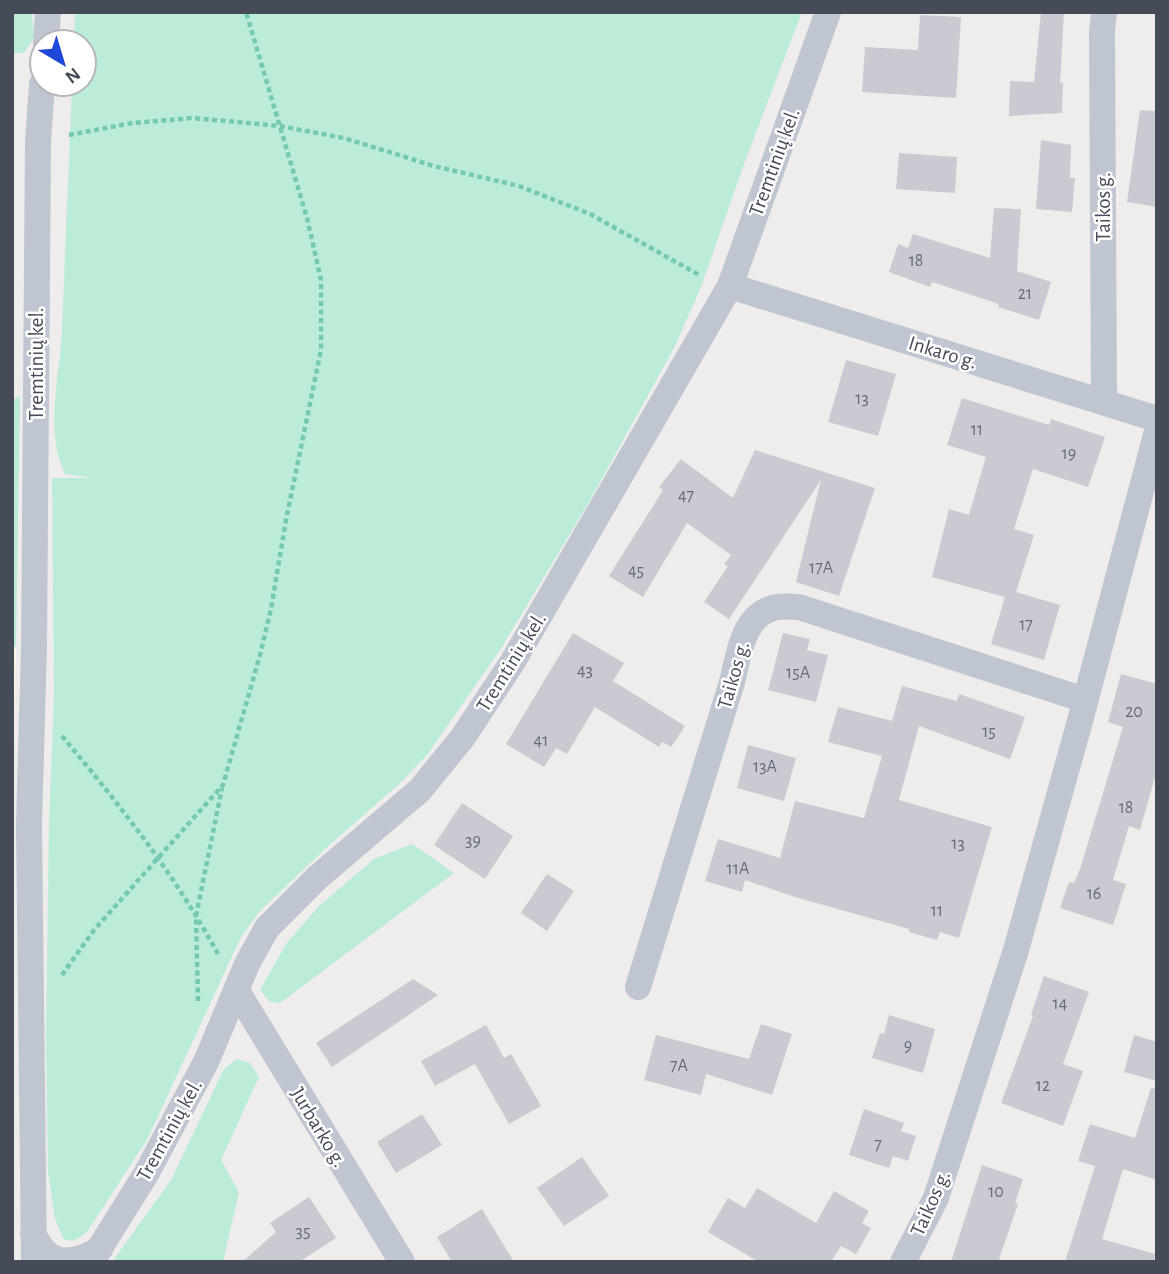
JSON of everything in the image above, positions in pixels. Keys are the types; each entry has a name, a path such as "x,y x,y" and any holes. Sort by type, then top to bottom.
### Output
{"street":[{"name":"Tremtinių kel.","path":"33,1233 39,1247 58,1261 96,1256 159,1150 206,1062 247,964 267,928 318,877 420,790 463,737 512,663 730,286 828,12"},
{"name":"Taikos g.","path":"1104,12 1104,402"},
{"name":"Tremtinių kel.","path":"34,1262 29,825 38,141 41,98"},
{"name":"Inkaro g.","path":"730,286 1157,419"},
{"name":"Taikos g.","path":"903,1262 936,1198 1016,950 1157,431"},
{"name":"Taikos g.","path":"638,987 744,636 756,616 776,607 799,607 1085,700"},
{"name":"Jurbarko g.","path":"237,991 402,1262"}],"path":[{"path":"198,1003 196,916 223,785 263,643 321,350 321,280 307,218 246,12"},
{"path":"38,141 132,123 193,118 280,127 344,138 433,166 519,186 590,214 696,274 730,286"},
{"path":"32,705 85,764 159,859 196,916 237,991"},
{"path":"30,1018 94,930 223,785"}],"shaded area":[{"path":"12,647 16,647 12,832"}],"green space":[{"path":"12,12 32,12 33,28 28,28 28,47 24,53 12,53"},
{"path":"75,12 802,12 701,287 674,348 589,502 500,650 427,755 260,911 241,937 148,1138 87,1232 75,1240 70,1240 63,1238 55,1219 48,1172 46,1039 54,694 52,478 92,478 65,474 55,440 54,422 62,331 71,98 98,98 98,28 74,28"},
{"path":"20,396 16,647 12,647 12,400"},
{"path":"412,844 454,873 280,1003 270,1002 260,990 286,944 319,906 374,859"},
{"path":"237,1059 250,1063 259,1077 221,1160 239,1192 223,1262 112,1262 171,1180 224,1069"}],"building":[{"path":"1041,12 1064,12 1060,83 1063,83 1062,113 1009,116 1010,81 1034,82"},
{"path":"920,15 961,17 956,98 862,92 865,47 918,50"},
{"path":"1140,110 1157,111 1157,207 1127,202"},
{"path":"1041,140 1071,145 1070,178 1075,178 1072,212 1036,209"},
{"path":"899,153 957,157 955,193 896,189"},
{"path":"994,208 1021,209 1017,271 1051,282 1039,320 932,282 930,287 889,272 898,244 908,248 913,234 990,258"},
{"path":"846,360 896,374 878,436 828,422"},
{"path":"962,398 1049,425 1051,419 1105,437 1088,487 1033,469 1014,529 1034,535 1016,592 1060,605 1044,660 991,644 1005,597 932,577 949,509 969,515 986,457 947,445"},
{"path":"755,450 875,488 839,596 796,582 821,480 729,619 704,602 728,566 724,564 731,555 687,523 643,597 609,576 663,490 659,487 681,459 733,498"},
{"path":"573,633 624,663 613,681 685,726 671,747 662,742 659,747 595,707 567,754 556,748 544,767 506,744"},
{"path":"783,633 810,639 807,650 828,655 816,702 768,690"},
{"path":"1121,674 1157,684 1157,770 1140,830 1129,826 1113,880 1126,884 1113,925 1060,908 1069,882 1074,883 1080,869 1123,727 1108,722"},
{"path":"902,686 957,701 959,694 1025,717 1010,759 919,726 899,800 992,827 959,938 940,932 937,940 909,932 909,929 745,880 742,892 705,881 718,839 780,858 795,801 864,818 882,756 828,742 838,707 892,721"},
{"path":"748,745 796,758 784,801 737,788"},
{"path":"462,803 513,836 485,879 434,845"},
{"path":"547,874 574,891 547,931 521,913"},
{"path":"1044,976 1089,992 1063,1064 1083,1071 1063,1126 1001,1103 1033,1016 1031,1015"},
{"path":"413,979 438,995 332,1067 316,1043"},
{"path":"889,1015 935,1029 923,1073 872,1058 880,1033 884,1034"},
{"path":"761,1024 792,1034 772,1095 706,1074 701,1095 644,1080 656,1035 749,1059"},
{"path":"486,1025 504,1058 511,1054 541,1106 509,1124 475,1064 435,1086 421,1061"},
{"path":"1134,1035 1157,1042 1157,1081 1124,1072"},
{"path":"1151,1088 1157,1089 1157,1180 1123,1169 1102,1239 1155,1254 1154,1262 1065,1262 1095,1166 1078,1161 1090,1124 1135,1138"},
{"path":"864,1109 904,1123 901,1131 916,1136 908,1161 893,1156 889,1168 849,1155"},
{"path":"422,1114 442,1145 396,1173 377,1142"},
{"path":"582,1157 609,1196 564,1226 537,1188"},
{"path":"982,1165 1023,1179 1015,1203 1018,1204 998,1262 951,1262"},
{"path":"757,1188 816,1223 834,1191 869,1211 862,1223 871,1228 856,1254 841,1246 831,1262 759,1262 708,1232 728,1198 745,1208"},
{"path":"309,1197 336,1238 299,1262 242,1262 276,1232 270,1223"},
{"path":"482,1209 514,1262 452,1262 437,1237"}]}
